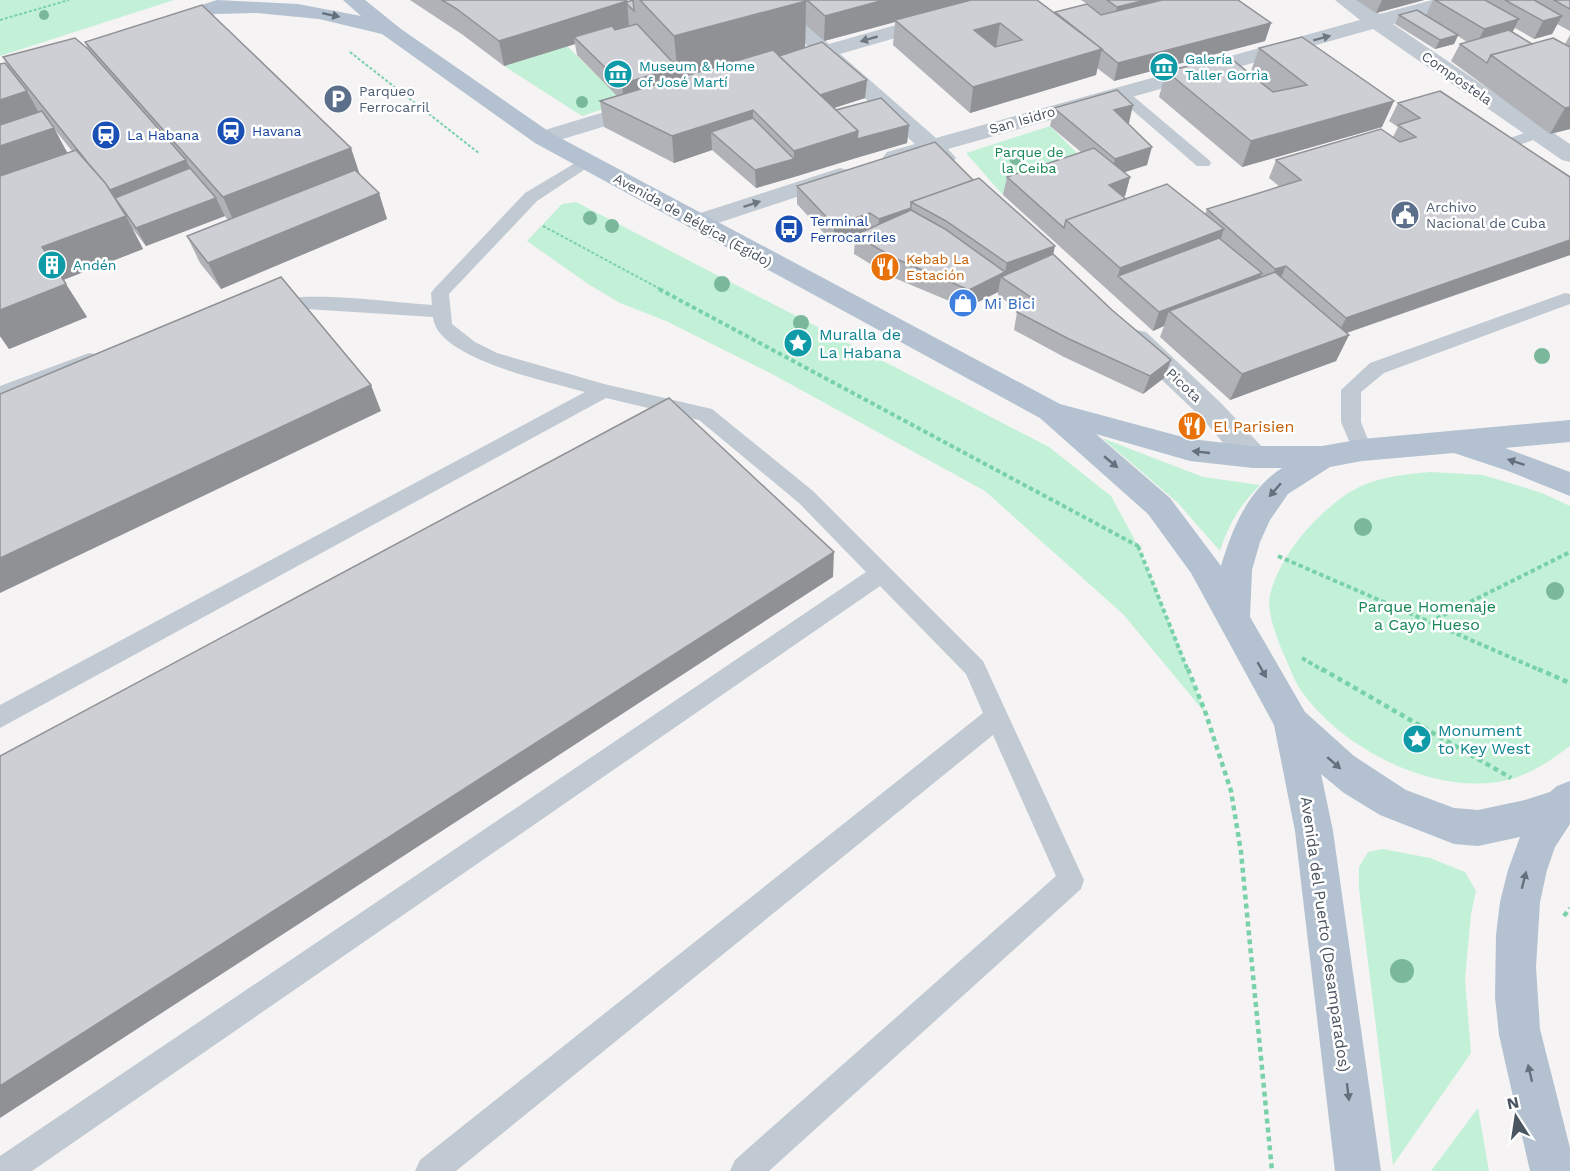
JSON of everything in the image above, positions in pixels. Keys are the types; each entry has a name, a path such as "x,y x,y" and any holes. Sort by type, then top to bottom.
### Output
{"main road":[{"path":"144,30 238,0"},
{"name":"Avenida de Bélgica (Egido)","path":"352,0 394,33 543,138 1050,411 1159,506 1203,564 1233,619"},
{"path":"210,9 243,6 322,13 394,33"},
{"name":"Avenida de Bélgica (Egido)","path":"1050,411 1190,450 1253,458 1322,457"},
{"path":"1233,619 1236,570 1244,542 1256,515 1277,486 1322,457 1362,450 1570,430"},
{"path":"1450,443 1518,463 1570,484"},
{"name":"Avenida del Puerto (Desamparados)","path":"1233,619 1292,723 1314,831 1358,1171"},
{"path":"1292,723 1333,764 1372,793 1432,819 1464,828 1510,824 1565,802"},
{"path":"1553,1171 1518,1023 1515,950 1523,885 1532,851 1565,802"}],"street":[{"path":"767,0 815,55 931,146 961,174"},
{"path":"815,55 1006,0"},
{"name":"Compostela","path":"1345,0 1552,137 1570,155"},
{"name":"San Isidro","path":"697,222 931,146 1454,0"},
{"path":"543,138 668,100"},
{"name":"Picota","path":"1116,321 1211,410 1253,458"}],"lane":[{"path":"1121,93 1203,163"},
{"path":"1501,146 1552,137"},
{"path":"587,162 531,197 440,293 443,326 468,346 490,358 604,391 705,414 806,497 975,668 1071,880 746,1171"},
{"path":"1362,450 1351,422 1351,390 1377,368 1565,299"},
{"path":"253,310 306,303 382,310 442,312"},
{"path":"0,393 103,354"},
{"path":"0,717 604,391"},
{"path":"5,1171 881,573"},
{"path":"431,1171 998,717"}],"path":[{"path":"0,20 69,0"},
{"path":"349,51 480,154"},
{"path":"516,212 1138,546 1206,714 1231,791 1241,852 1272,1171"},
{"path":"1138,546 1181,534"},
{"path":"1244,542 1570,683"},
{"path":"1430,622 1570,552"},
{"path":"1294,654 1565,802"},
{"path":"1564,916 1570,908"}],"green space":[{"path":"0,0 174,0 0,56"},
{"path":"567,46 624,102 582,116 504,66"},
{"name":"Parque de la Ceiba","path":"1050,126 1090,166 1003,195 966,153"},
{"path":"576,202 1049,447 1111,496 1138,546 1206,714 1123,614 985,491 772,374 666,321 620,303 588,284 527,241 562,204"},
{"path":"1102,438 1203,477 1260,485 1236,515 1220,551 1177,502"},
{"name":"Parque Homenaje a Cayo Hueso","path":"1431,472 1483,475 1542,493 1570,506 1570,746 1544,764 1515,778 1486,783 1455,782 1424,776 1365,749 1316,709 1298,686 1273,626 1269,602 1276,576 1298,540 1311,525 1339,500 1365,485 1394,476"},
{"path":"1383,849 1430,858 1465,872 1476,891 1471,914 1465,979 1471,1053 1393,1165 1359,889 1359,867 1368,852"},
{"path":"1478,1108 1489,1171 1431,1171"}],"building":[{"path":"442,0 625,0 627,1 499,41"},
{"path":"633,0 634,11 627,4"},
{"path":"640,0 805,0 806,1 674,36"},
{"path":"807,0 884,0 825,16"},
{"path":"971,0 1037,0 1102,49 973,87 895,20","holes":["1000,23 1022,40 995,47 974,30"]},
{"path":"1107,0 1146,0 1117,7"},
{"path":"1162,0 1238,0 1271,23 1118,63 1055,12 1087,4 1101,15"},
{"path":"1435,0 1485,0 1519,19 1484,29"},
{"path":"1505,0 1534,0 1562,16 1543,21"},
{"path":"1554,0 1570,0 1570,9"},
{"name":"Havana","path":"202,5 351,148 223,197 85,42"},
{"path":"1417,10 1458,35 1440,40 1399,15"},
{"path":"637,24 677,67 622,84 574,37 612,26 615,30"},
{"path":"1509,30 1532,44 1491,55 1487,63 1460,44"},
{"path":"1302,37 1394,101 1251,141 1166,71 1229,57 1273,92 1307,85 1259,48"},
{"name":"La Habana","path":"75,38 88,49 186,160 110,190 3,57"},
{"path":"1553,38 1570,47 1570,107 1565,108 1491,55"},
{"path":"822,42 867,80 820,95 779,56"},
{"path":"773,50 858,131 794,151 753,110 672,136 600,101"},
{"path":"5,63 27,91 0,100 0,64"},
{"path":"1117,90 1133,105 1114,110 1152,147 1115,159 1054,108"},
{"name":"Archivo Nacional de Cuba","path":"1440,91 1570,177 1570,240 1346,318 1286,266 1275,269 1207,209 1301,180 1276,160 1381,129 1400,142 1416,137 1398,125 1420,118 1398,103"},
{"path":"881,98 909,125 857,139 858,131 836,110"},
{"path":"42,111 54,128 0,146 0,125"},
{"path":"753,118 794,159 755,170 711,132"},
{"path":"935,142 973,180 911,202 911,208 879,219 870,213 834,225 797,186"},
{"path":"1094,148 1130,177 1109,185 1126,199 1066,220 1064,228 1007,177"},
{"path":"76,150 106,184 126,216 42,247 66,284 0,310 0,176"},
{"path":"190,168 216,198 136,228 115,198"},
{"path":"355,170 379,193 208,263 187,236"},
{"path":"979,178 1055,246 1007,263 946,221 911,202"},
{"path":"1167,184 1224,229 1120,268 1066,220"},
{"path":"911,210 945,229 1005,272 969,290 894,258 855,235"},
{"path":"1219,238 1262,273 1159,312 1118,276"},
{"path":"1053,254 1112,310 1171,360 1150,376 1017,312 1032,298 1001,277"},
{"path":"1275,272 1349,335 1242,374 1169,311"},
{"path":"281,277 371,385 0,558 0,394"},
{"path":"669,398 834,552 0,1086 0,756"}],"place":[{"name":"Galería Taller Gorrìa","path":"1164,67"},
{"name":"Museum & Home of José Martí","path":"618,74"},
{"name":"Parqueo Ferrocarril","path":"338,99"},
{"name":"Havana","path":"231,131"},
{"name":"La Habana","path":"106,135"},
{"name":"Archivo Nacional de Cuba","path":"1405,215"},
{"name":"Terminal Ferrocarriles","path":"789,229"},
{"name":"Andén","path":"52,265"},
{"name":"Kebab La Estación","path":"885,267"},
{"name":"Mi Bici","path":"963,303"},
{"name":"Muralla de La Habana","path":"798,343"},
{"name":"El Parisien","path":"1192,426"},
{"name":"Monument to Key West","path":"1417,739"}]}
